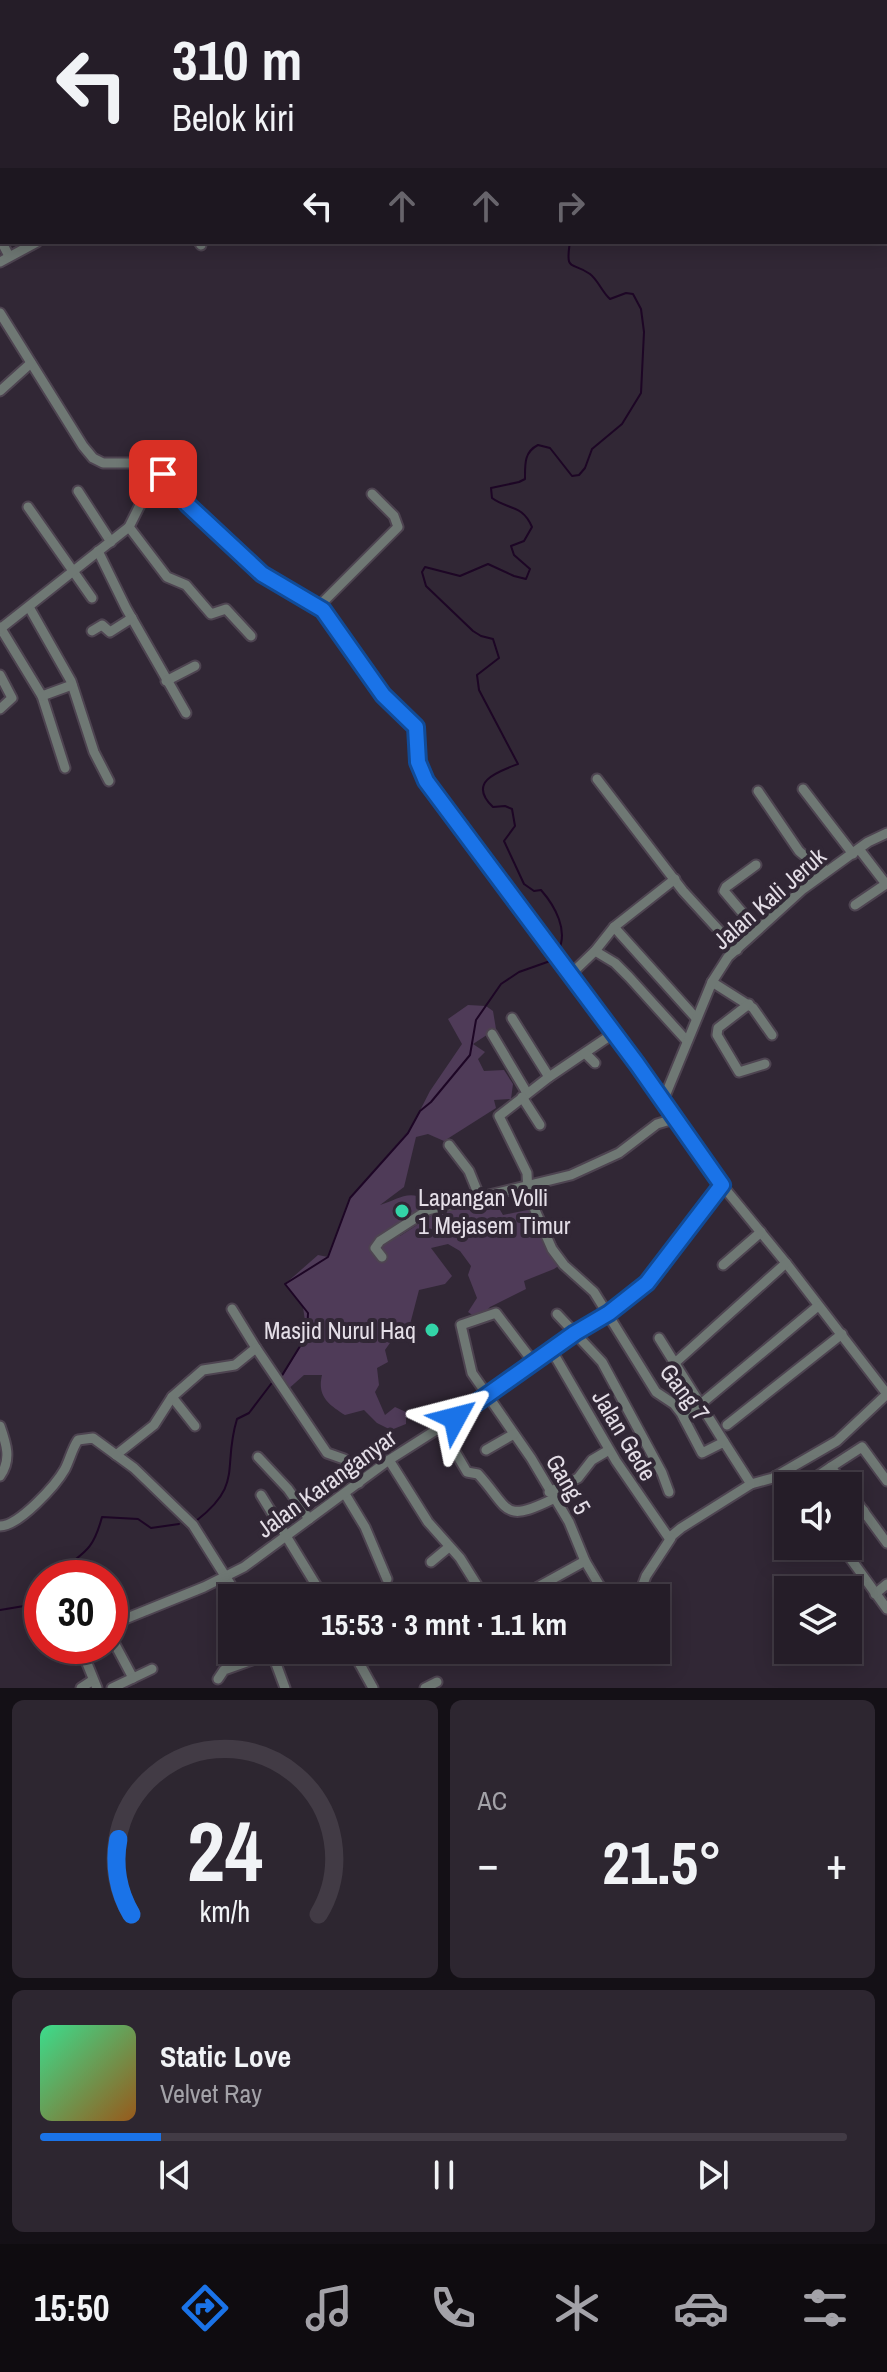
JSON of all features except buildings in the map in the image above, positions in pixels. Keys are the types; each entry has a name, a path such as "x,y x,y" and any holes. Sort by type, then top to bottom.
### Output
{"street":[{"path":"4,259 33,244"},
{"path":"0,313 93,458 103,463 138,463 156,468 188,505 257,570 318,607 328,617 383,695 412,722 416,732 418,762 426,781 614,1033 722,1185 887,1394 837,1441 773,1478 751,1484 669,1537 643,1584"},
{"path":"0,391 31,363"},
{"path":"65,768 42,696 0,628 129,527 156,468"},
{"path":"78,491 111,542"},
{"path":"318,607 396,530 394,516 372,494"},
{"path":"28,507 92,598"},
{"path":"129,527 167,577 186,585 211,614 226,609 251,636"},
{"path":"98,551 186,713"},
{"path":"29,607 72,685 94,752 109,781"},
{"path":"92,631 103,625 110,632 132,618"},
{"path":"166,681 195,666"},
{"path":"0,675 12,698 0,709"},
{"path":"42,696 72,685"},
{"path":"597,779 675,879 737,950"},
{"path":"803,789 886,884 855,905"},
{"path":"758,791 799,851 813,858 826,871"},
{"name":"Jalan Kali Jeruk","path":"669,1111 687,1041 723,963 826,871 887,833"},
{"path":"756,865 724,891 757,930"},
{"path":"570,975 614,927 675,879"},
{"path":"614,927 696,1018"},
{"path":"595,951 615,963 687,1041"},
{"path":"712,982 749,1004 772,1035"},
{"path":"749,1004 718,1028 717,1035 739,1072 765,1064"},
{"path":"512,1018 549,1077"},
{"path":"525,1095 614,1033"},
{"path":"492,1034 540,1125"},
{"path":"585,1053 595,1063"},
{"name":"Gang 7","path":"525,1095 499,1116 527,1173 528,1194 552,1249 564,1265 594,1292 656,1392 674,1404 684,1418 702,1454 724,1442 751,1484"},
{"path":"382,1257 376,1251 376,1245 426,1211 560,1179 585,1169 642,1138 669,1111"},
{"path":"449,1145 469,1171 480,1198"},
{"name":"Jalan Karanganyar","path":"128,1617 227,1576 252,1562 389,1460 609,1313 656,1274 722,1185"},
{"path":"723,1265 761,1232"},
{"path":"678,1359 786,1263"},
{"path":"684,1418 818,1306"},
{"path":"232,1309 327,1453 344,1459 359,1483"},
{"name":"Gang 5","path":"534,1363 496,1313 462,1324 465,1352 472,1373 531,1458 569,1522 585,1561 599,1584"},
{"path":"557,1314 602,1362 662,1473 669,1492"},
{"path":"727,1425 842,1334"},
{"path":"659,1338 678,1359 700,1405 724,1442"},
{"path":"116,1455 154,1425 172,1397 205,1369 235,1365 256,1348"},
{"name":"Jalan Gede","path":"552,1351 609,1450 669,1537"},
{"path":"172,1397 195,1426"},
{"path":"0,1426 7,1447 5,1469 0,1476"},
{"path":"440,1426 467,1472 478,1474 505,1509 521,1513 578,1478 592,1460 609,1450"},
{"path":"486,1450 514,1434"},
{"path":"0,1526 6,1526 32,1507 54,1484 78,1440 93,1438 134,1468 193,1525 231,1584"},
{"path":"824,1472 862,1447 887,1481"},
{"path":"258,1457 288,1489 309,1519"},
{"path":"389,1460 428,1522 460,1558 476,1584"},
{"path":"831,1467 835,1472"},
{"path":"345,1494 365,1527 387,1579"},
{"path":"261,1495 315,1584"},
{"path":"862,1508 887,1543"},
{"path":"431,1562 449,1547"},
{"path":"851,1560 887,1609"},
{"path":"543,1584 585,1561"},
{"path":"875,1594 887,1584"},
{"path":"81,1688 95,1684 87,1664"},
{"path":"126,1664 133,1678"},
{"path":"218,1679 224,1670 240,1664"},
{"path":"276,1664 285,1688"},
{"path":"360,1664 373,1688"},
{"path":"112,1688 152,1669"},
{"path":"425,1688 437,1682"}],"shaded area":[{"path":"468,1005 486,1006 493,1011 496,1029 473,1044 485,1052 478,1059 484,1071 504,1070 513,1084 511,1099 494,1100 496,1108 444,1141 428,1134 416,1137 404,1187 380,1205 408,1195 425,1200 428,1214 392,1232 400,1236 440,1210 436,1202 453,1199 459,1205 493,1198 503,1215 537,1208 566,1261 524,1281 526,1289 490,1307 478,1319 468,1312 477,1298 468,1275 471,1266 460,1251 448,1244 431,1248 452,1276 445,1284 419,1290 408,1332 392,1340 385,1350 388,1362 377,1368 379,1385 375,1392 385,1415 395,1407 406,1412 406,1424 391,1430 377,1423 364,1410 345,1415 334,1407 325,1399 321,1389 322,1375 304,1375 286,1391 280,1381 307,1335 303,1307 285,1284 318,1255 328,1257 350,1198 411,1128 430,1091 462,1044 448,1019"}],"waterway":[{"path":"558,951 562,935 555,911 541,890 534,891 524,884 504,841 515,826 512,809 493,807 483,791 488,779 518,764 479,690 477,675 499,658 493,639 473,631 426,586 422,572 425,567 460,576 488,564 526,579 530,569 514,555 511,546 524,541 532,527 524,514 492,498 491,488 525,479 528,455 538,445 550,448 572,476 579,475 592,449 622,424 641,393 644,332 641,309 633,294 626,293 610,299 590,274 571,265 568,258 570,244"},
{"path":"281,1377 307,1335 308,1313 285,1284 328,1257 350,1198 408,1133 420,1111 470,1055 476,1020 501,984 519,972 553,960"},
{"path":"196,1521 211,1508 226,1485 237,1419 249,1413 271,1384"},
{"path":"75,1560 94,1540 102,1517 138,1519 151,1528 179,1524"},
{"path":"0,1610 24,1606"}],"place":[{"name":"Lapangan Volli 1 Mejasem Timur","path":"402,1211"},
{"name":"Masjid Nurul Haq","path":"432,1330"}],"route":[{"path":"163,474 188,505 262,574 323,610 383,695 416,727 418,762 426,781 654,1087 722,1185 647,1283 609,1313 575,1333 455,1418"}]}
